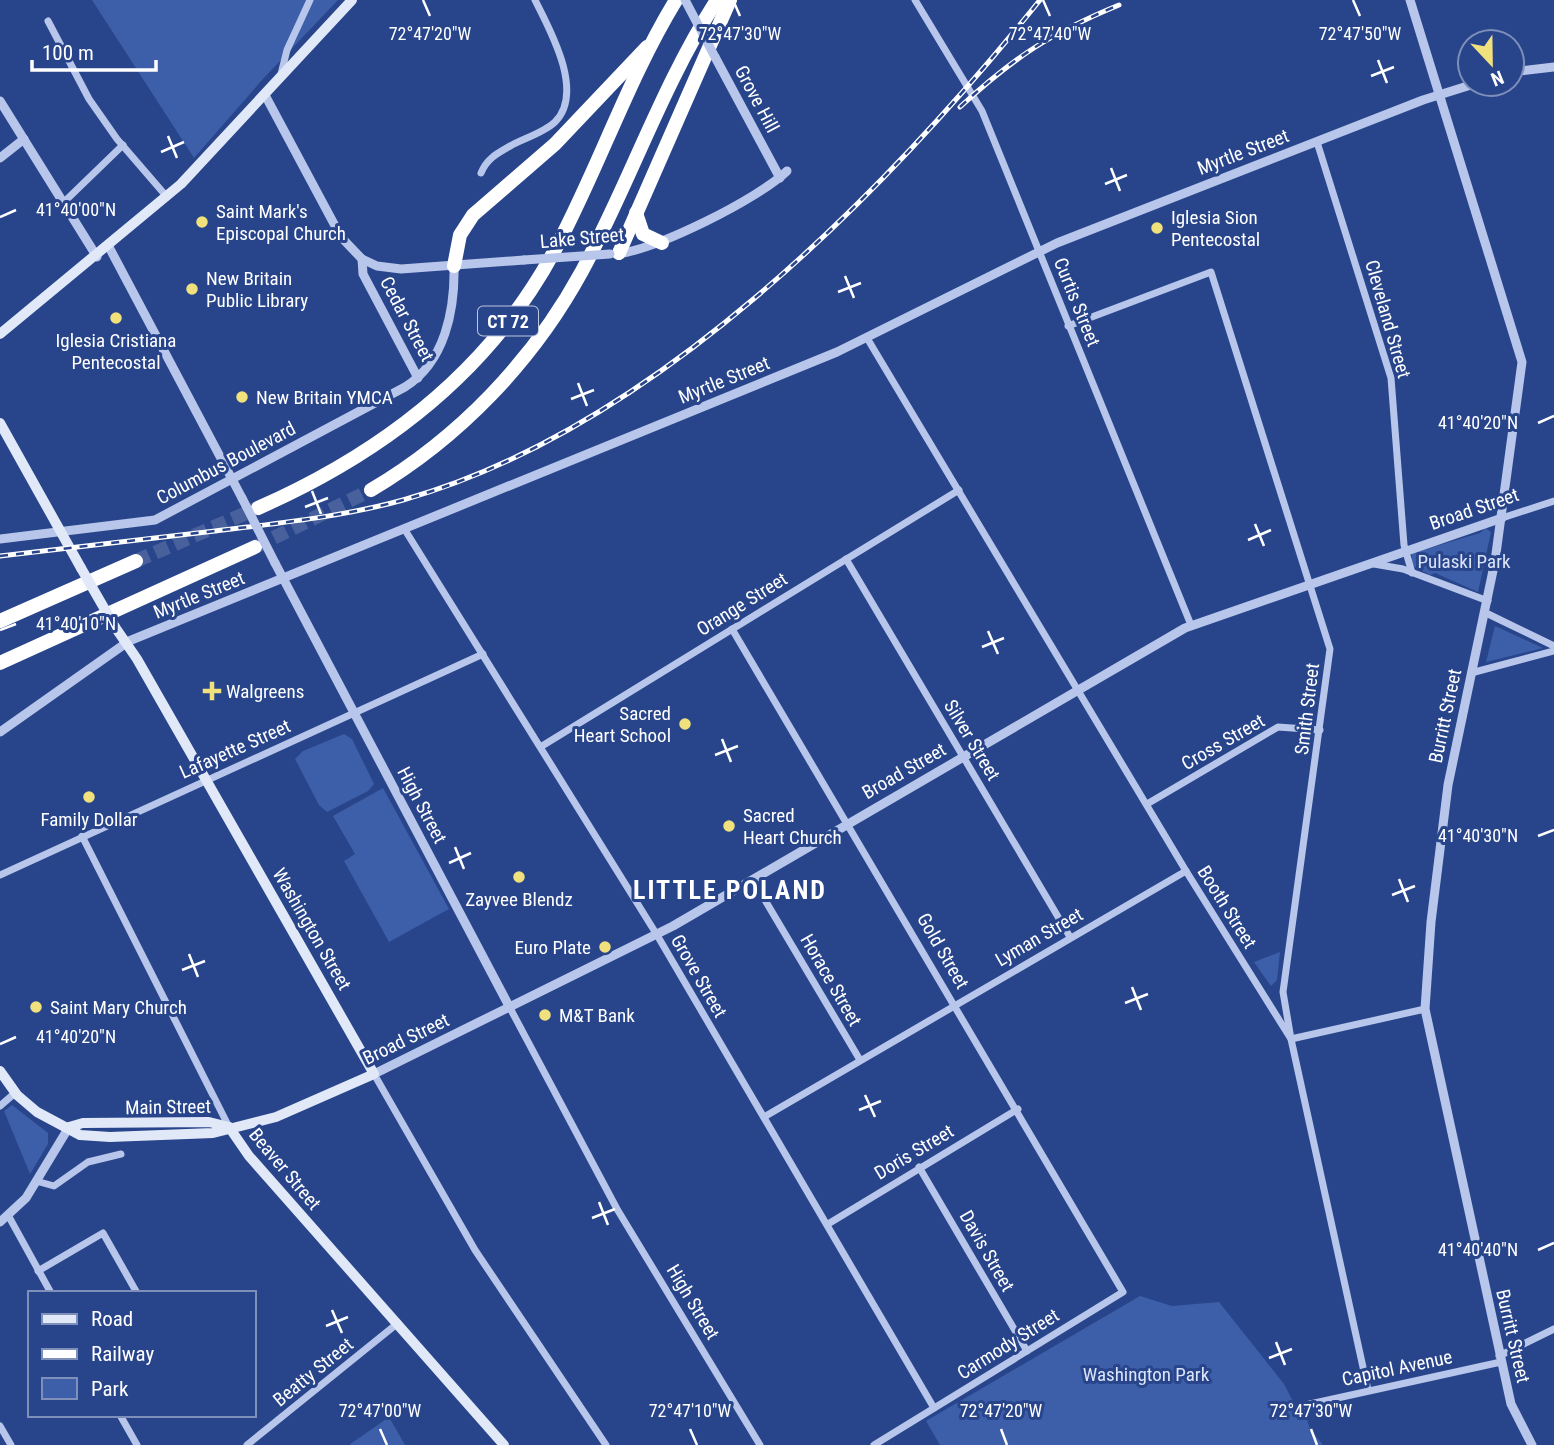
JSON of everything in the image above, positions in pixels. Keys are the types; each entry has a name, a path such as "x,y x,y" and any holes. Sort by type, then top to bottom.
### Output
{"highway":[{"name":"CT 72","path":"258,508 331,473 393,434 453,384 491,343 524,300 554,252 653,41 676,0"},
{"name":"CT 72","path":"371,490 419,458 456,428 498,387 544,330 583,270 682,62 717,0"},
{"path":"615,254 636,214 730,0"},
{"path":"454,266 460,235 473,215 555,144 653,41"},
{"path":"636,214 643,234 662,243"},
{"path":"0,663 255,547"},
{"path":"0,621 136,561"}],"main road":[{"path":"0,334 167,197 352,0"},
{"name":"Washington Street","path":"0,424 374,1074"},
{"name":"Main Street","path":"0,1070 15,1093 37,1112 80,1135 105,1137 207,1134 229,1127"},
{"name":"Broad Street","path":"229,1127 272,1118 374,1074"},
{"name":"Beaver Street","path":"229,1127 248,1156 504,1445"}],"street":[{"path":"280,78 287,50 310,0"},
{"path":"481,173 485,163 494,155 554,123 564,109 565,73 555,39 535,0"},
{"name":"Grove Hill","path":"685,0 783,174"},
{"name":"Curtis Street","path":"915,0 982,111 1191,625"},
{"name":"Burritt Street","path":"1410,0 1521,357 1521,383 1502,518 1486,613 1471,673 1448,791 1431,922 1425,1009 1511,1404 1532,1445"},
{"path":"48,21 85,94 167,197"},
{"path":"1526,70 1554,67"},
{"name":"Myrtle Street","path":"0,732 125,642 283,580 867,338 1040,251 1456,90"},
{"name":"Cedar Street","path":"265,95 341,237 362,259 363,274 418,378"},
{"path":"0,101 97,257"},
{"path":"0,158 24,139"},
{"name":"Cleveland Street","path":"1317,142 1392,381 1405,552"},
{"path":"63,203 123,145"},
{"name":"Lake Street","path":"362,259 390,269 615,254 662,243 783,174"},
{"name":"High Street","path":"109,247 617,1209 760,1445"},
{"name":"Columbus Boulevard","path":"0,539 153,521 418,378 432,363 442,343 453,289 454,266"},
{"name":"Smith Street","path":"1068,326 1211,272 1310,585 1330,649 1283,992 1292,1039"},
{"name":"Booth Street","path":"867,338 1186,871 1292,1039 1368,1390"},
{"name":"Orange Street","path":"542,746 959,490"},
{"name":"Broad Street","path":"374,1074 657,935 1191,625 1554,500"},
{"name":"Grove Street","path":"405,530 542,746 657,935 934,1408"},
{"path":"1405,552 1412,573"},
{"name":"Silver Street","path":"846,559 1070,937"},
{"path":"1374,564 1412,573 1488,601"},
{"path":"1486,613 1554,649"},
{"name":"Gold Street","path":"732,629 1018,1109 1123,1292"},
{"path":"1471,673 1554,649"},
{"name":"Lafayette Street","path":"0,875 483,654"},
{"name":"Cross Street","path":"1147,804 1279,727 1320,730"},
{"name":"Beaver Street","path":"82,836 229,1127"},
{"name":"Lyman Street","path":"764,1117 955,1003 1186,871"},
{"name":"Horace Street","path":"753,880 860,1060"},
{"path":"1292,1039 1425,1009"},
{"name":"Washington Street","path":"374,1074 475,1250 606,1445"},
{"path":"0,1106 15,1093"},
{"name":"Doris Street","path":"828,1224 1018,1109"},
{"path":"50,1291 4,1219 24,1201 69,1127"},
{"path":"36,1181 54,1186 86,1163 121,1154"},
{"name":"Davis Street","path":"919,1167 1027,1351"},
{"path":"38,1271 103,1233 137,1291"},
{"name":"Carmody Street","path":"874,1445 1123,1292"},
{"name":"Beatty Street","path":"247,1445 398,1323"},
{"name":"Capitol Avenue","path":"1301,1406 1500,1359 1554,1329"},
{"path":"121,1417 137,1445"},
{"path":"0,1426 11,1445"}],"green space":[{"path":"92,0 338,0 262,80 194,158"},
{"name":"Pulaski Park","path":"1486,528 1491,532 1478,592 1435,573 1430,575 1411,565 1412,553 1480,533"},
{"path":"1495,626 1543,648 1486,662"},
{"path":"344,734 352,739 374,784 368,791 327,812 319,805 295,759 303,751"},
{"path":"383,788 449,909 389,942 344,861 355,854 333,816"},
{"path":"1280,952 1277,980 1271,986 1254,962"},
{"path":"12,1105 48,1133 48,1144 30,1174 4,1111"},
{"name":"Washington Park","path":"1140,1296 1172,1306 1219,1302 1284,1384 1298,1411 1304,1410 1310,1429 1323,1445 940,1445 926,1421"},
{"path":"389,1417 405,1445 349,1445"}],"tunnel":[{"path":"255,547 371,490"},
{"path":"136,561 258,508"}],"railway":[{"path":"0,556 286,522 380,506 495,466 585,420 672,363 756,297 835,226 909,151 1040,0"},
{"path":"960,107 998,74 1034,48 1053,36 1119,5"}],"place":[{"name":"Saint Mark's Episcopal Church","path":"202,222"},
{"name":"Iglesia Sion Pentecostal","path":"1157,228"},
{"name":"New Britain Public Library","path":"192,289"},
{"name":"Iglesia Cristiana Pentecostal","path":"116,318"},
{"name":"New Britain YMCA","path":"242,397"},
{"name":"Walgreens","path":"212,691"},
{"name":"Sacred Heart School","path":"685,724"},
{"name":"Family Dollar","path":"89,797"},
{"name":"Sacred Heart Church","path":"729,826"},
{"name":"Zayvee Blendz","path":"519,877"},
{"name":"Euro Plate","path":"605,947"},
{"name":"Saint Mary Church","path":"36,1007"},
{"name":"M&T Bank","path":"545,1015"}],"district":[{"name":"LITTLE POLAND","path":"730,890"}]}
